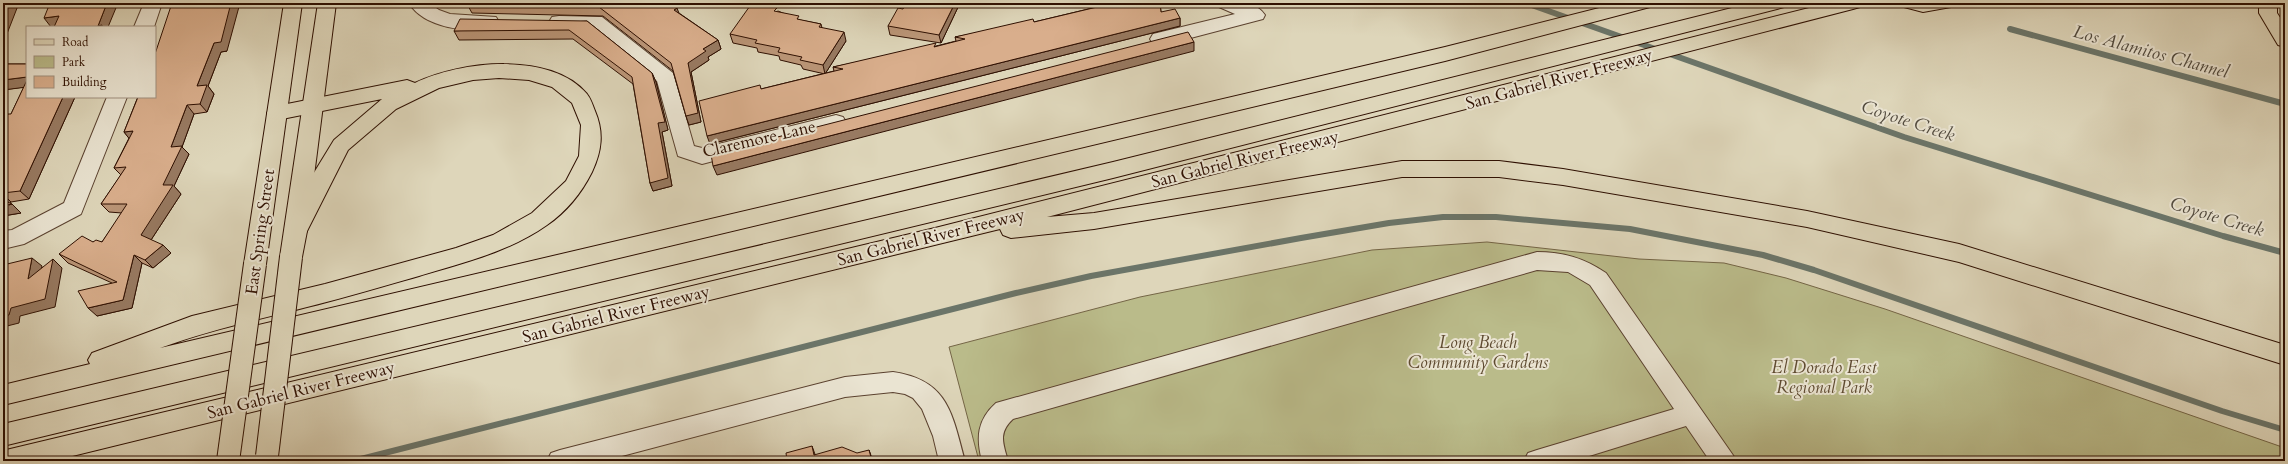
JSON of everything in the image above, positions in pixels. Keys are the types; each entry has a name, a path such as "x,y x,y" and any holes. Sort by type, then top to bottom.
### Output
{"main road":[{"name":"East Spring Street","path":"228,461 293,3"},
{"name":"East Spring Street","path":"266,459 291,257 296,232 327,3"},
{"path":"7,394 1445,54 1643,3"},
{"path":"3,421 197,374 670,265 1777,3"},
{"name":"San Gabriel River Freeway","path":"6,461 935,237 1530,87 1853,3"},
{"path":"1912,3 1923,6 1944,3"},
{"path":"2268,3 2268,13 2280,35 2285,40"},
{"path":"3,435 900,222 1489,72 1732,4"},
{"path":"7,394 192,326 325,293 457,256 501,241 540,219 574,186 589,156 591,125 580,99 559,82 530,73 499,71 472,73 277,113"},
{"path":"296,232 323,176 341,145 389,104 434,82"},
{"path":"935,237 1094,221 1402,169 1499,169 1563,178 1807,219 1959,253 2285,355"}],"street":[{"path":"144,26 154,3"},
{"path":"418,3 425,12 446,20 508,22"},
{"path":"1141,44 1256,15 1226,3"},
{"name":"Claremore Lane","path":"539,22 595,22 666,78 685,151 702,156 856,117"},
{"path":"3,240 16,238 73,208 117,98"},
{"path":"995,461 988,437 996,418 1005,411 1537,261 1562,260 1582,268 1598,279 1724,461"},
{"path":"560,461 845,387 890,381 907,382 915,386 932,400 943,424 952,461"},
{"path":"1537,461 1691,414"}],"green space":[{"name":"Long Beach Community Gardens","path":"1487,242 1639,259 1724,263 1786,278 1885,309 2285,448 2285,461 979,461 949,347 1140,297 1372,250"}],"building":[{"path":"3,3 8,3 3,15"},
{"path":"50,3 107,3 98,26 54,26 59,16 44,18"},
{"path":"172,3 231,3 221,42 214,43 197,86 207,85 200,104 187,105 171,147 182,146 163,185 173,185 141,235 163,245 145,260 134,255 123,300 88,308 78,291 117,282 59,254 82,236 93,242 96,240 102,242 127,204 101,204 126,167 114,168 133,131 124,132 138,98 156,98 156,51"},
{"path":"670,3 677,8 674,10 718,40 703,49 706,51 688,63 698,113 686,116 671,63 599,7 467,4"},
{"path":"752,3 777,8 774,11 799,16 797,19 821,24 819,27 844,32 823,65 800,60 802,57 778,52 780,48 755,43 757,40 730,34"},
{"path":"906,3 955,3 939,35 888,26 898,8 903,9"},
{"path":"1114,3 1160,3 1161,12 1175,9 1180,18 707,136 699,101 760,85 761,89 843,69 833,67 936,43 934,47 965,39 955,37 1033,19 1034,22"},
{"path":"460,19 587,21 652,73 665,122 658,123 668,178 650,183 632,77 569,30 454,31"},
{"path":"1188,32 1194,42 713,166 711,154"},
{"path":"3,64 26,64 26,77 3,80"},
{"path":"26,82 26,98 63,98 20,191 3,193 3,123 8,114 11,114"},
{"path":"3,200 12,204 3,206"},
{"path":"32,258 28,279 53,259 45,299 11,308 9,315 3,316 3,265"},
{"path":"812,446 814,455 842,447 857,453 869,450 872,461 787,461 786,453"}],"waterway":[{"name":"Coyote Creek","path":"1526,3 1658,50"},
{"name":"Los Alamitos Channel","path":"2010,29 2285,104"},
{"name":"Coyote Creek","path":"1667,53 1904,137 2223,236 2285,253"},
{"path":"353,461 1016,293 1091,276 1389,223 1443,217 1496,217 1630,229 1763,255 1814,270 2222,411 2285,430"}],"park label":[{"name":"El Dorado East Regional Park","path":"1824,377"}]}
